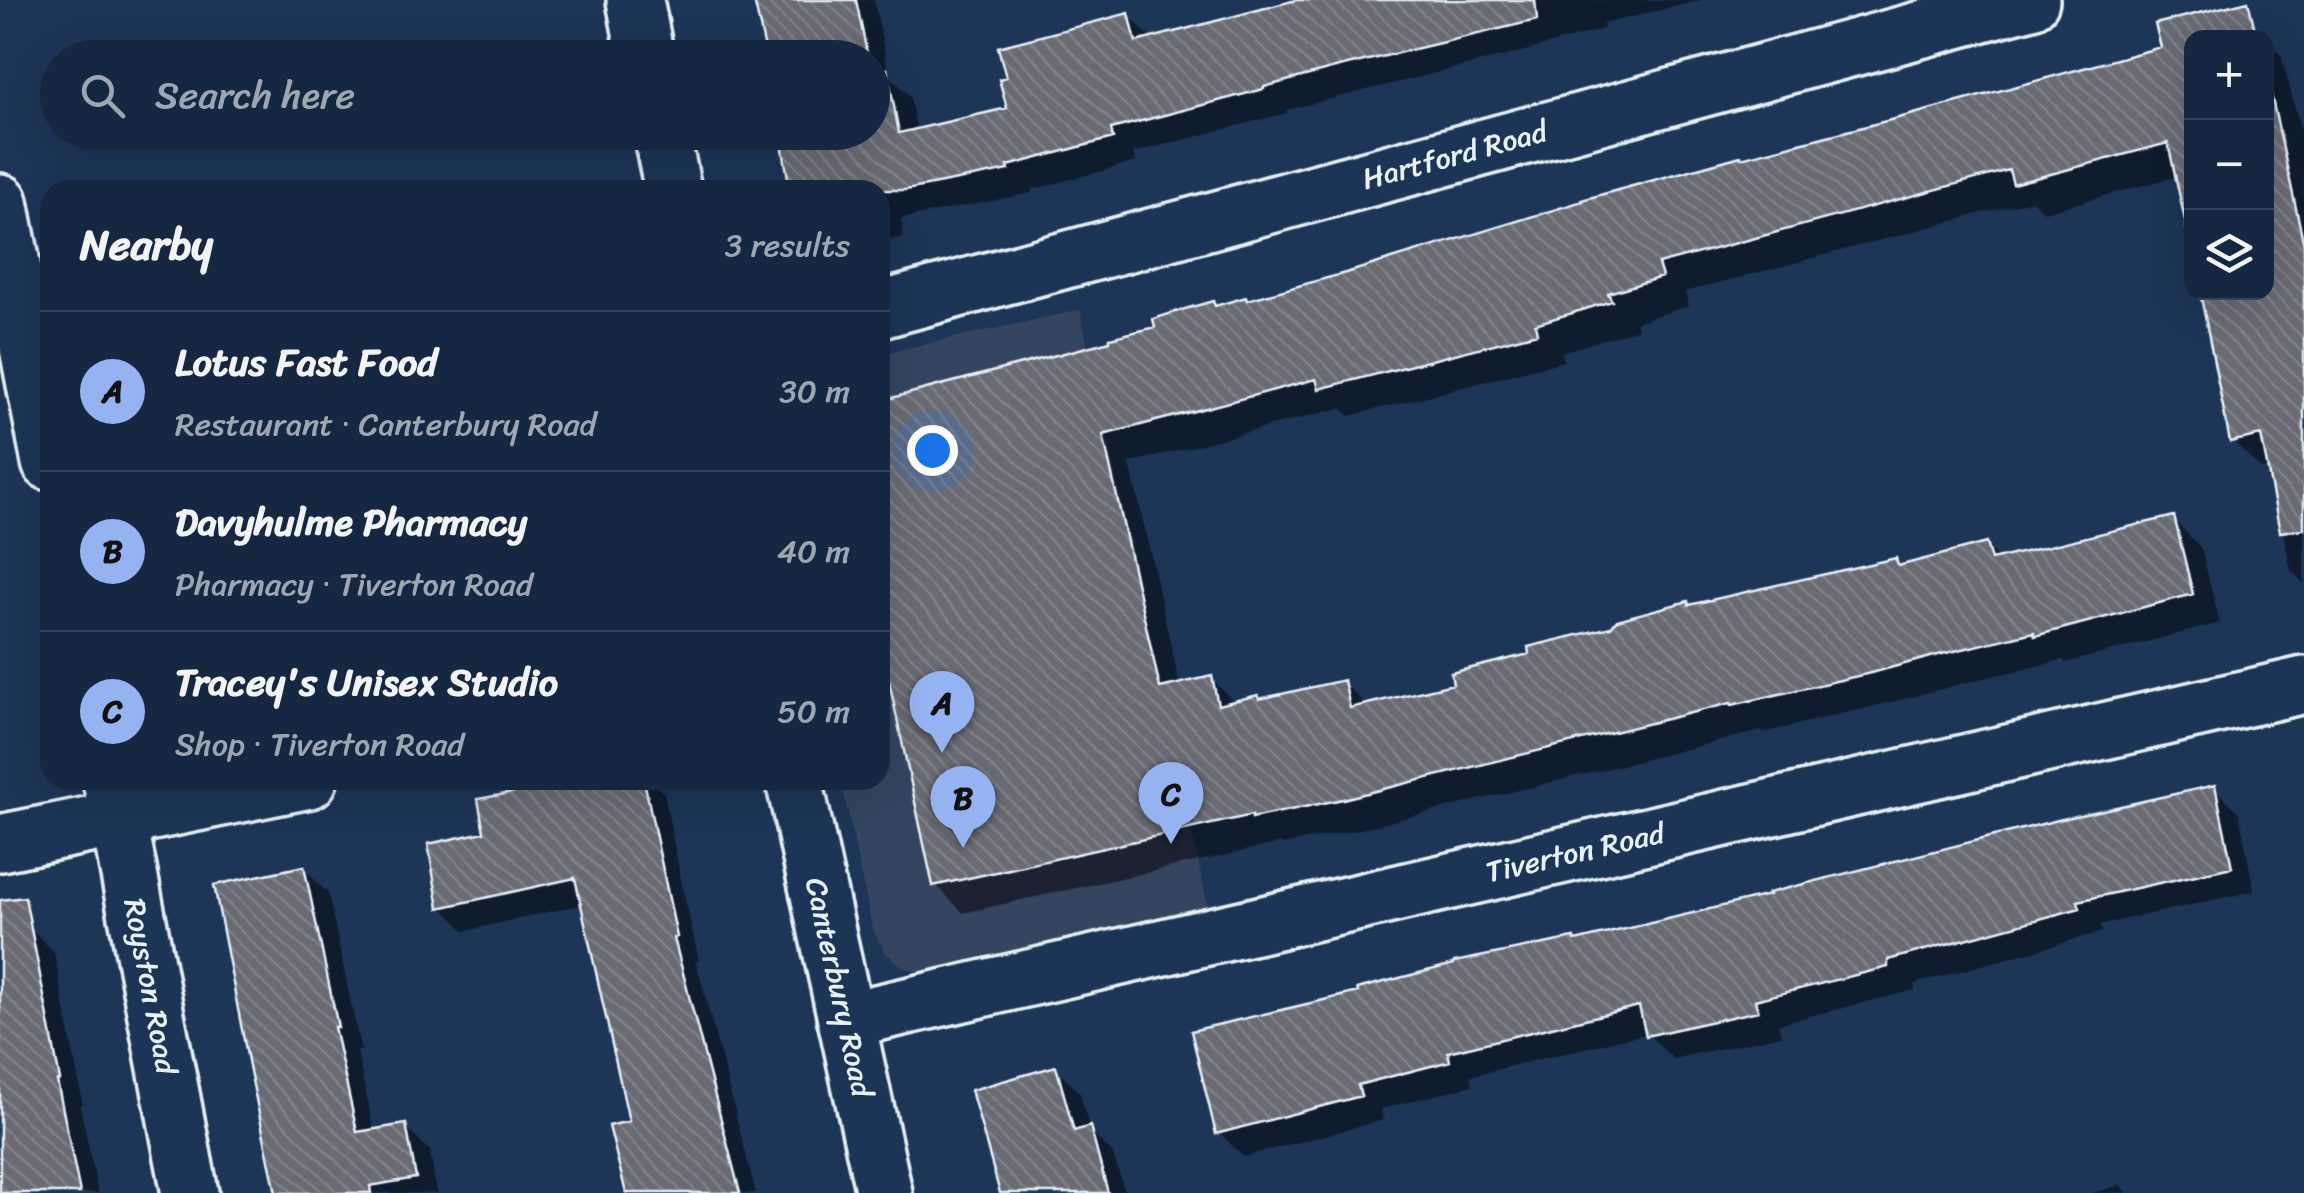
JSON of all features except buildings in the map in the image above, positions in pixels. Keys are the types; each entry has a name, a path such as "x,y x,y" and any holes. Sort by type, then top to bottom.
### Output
{"street":[{"path":"635,0 643,40"},
{"name":"Hartford Road","path":"890,307 2030,0"},
{"path":"665,150 671,180"},
{"path":"0,202 40,410"},
{"name":"Tiverton Road","path":"846,1020 2304,685"},
{"path":"0,842 115,800 212,790"},
{"name":"Canterbury Road","path":"796,790 884,1193"},
{"name":"Royston Road","path":"115,800 190,1193"}],"shaded area":[{"path":"1080,310 1210,917 955,972 925,973 904,968 885,952 872,928 843,790 890,790 890,352"}],"place":[{"name":"Lotus Fast Food","path":"942,753"},
{"name":"Tracey's Unisex Studio","path":"1171,844"},
{"name":"Davyhulme Pharmacy","path":"963,848"}]}
